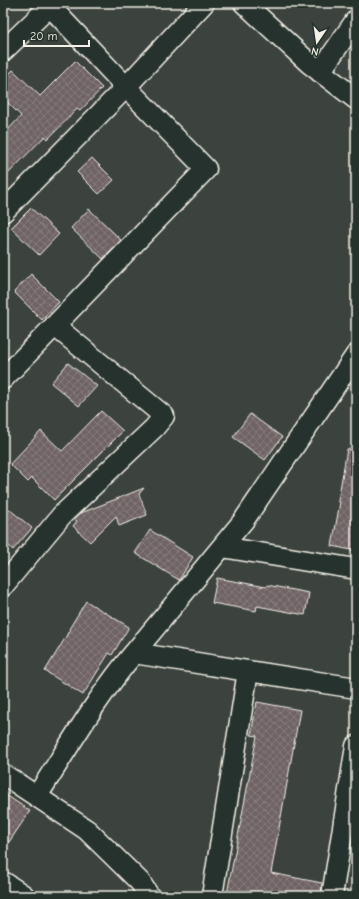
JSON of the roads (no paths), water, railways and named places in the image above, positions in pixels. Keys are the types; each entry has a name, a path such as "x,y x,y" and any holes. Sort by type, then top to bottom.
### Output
{"street":[{"path":"3,212 126,87 204,3"},
{"path":"244,3 309,63 356,99"},
{"path":"3,52 48,4 206,169 3,379"},
{"path":"320,72 356,20"},
{"path":"3,586 62,515 154,428 164,416 55,326"},
{"path":"37,796 121,668 244,520 356,355"},
{"path":"222,546 356,569"},
{"path":"134,653 356,688"},
{"path":"212,896 248,671"},
{"path":"332,896 356,746"},
{"path":"3,774 87,830 140,882 149,896"},
{"path":"3,883 23,896"}]}
